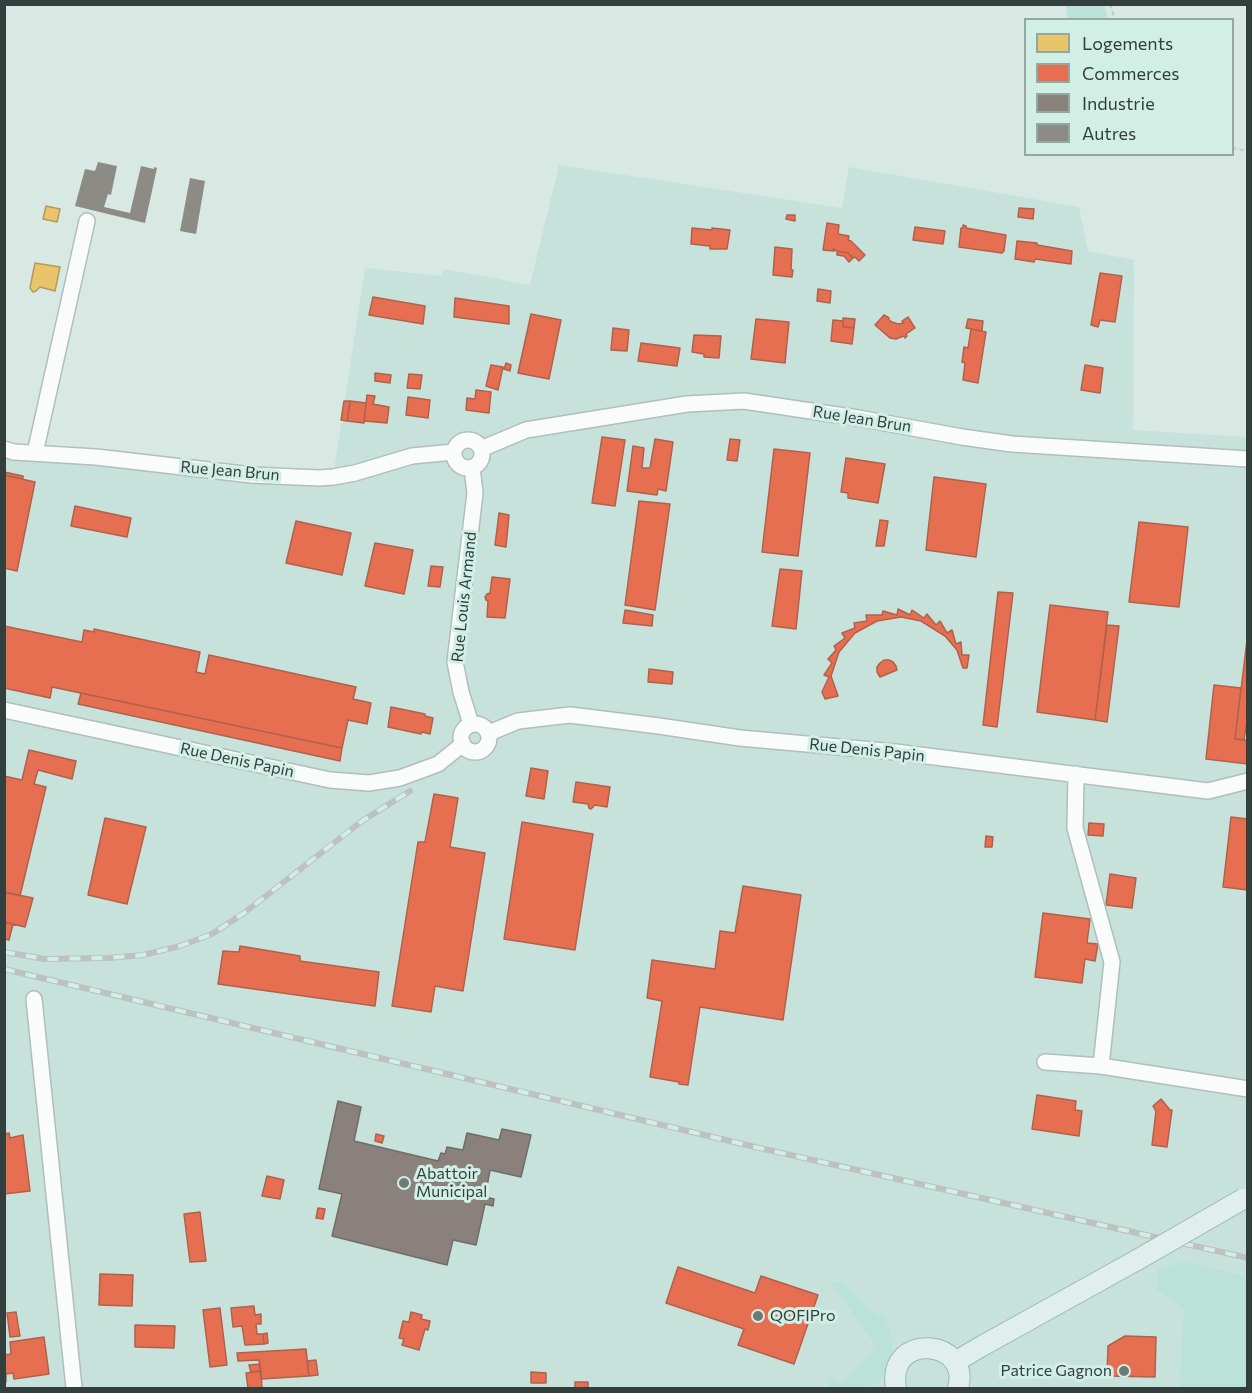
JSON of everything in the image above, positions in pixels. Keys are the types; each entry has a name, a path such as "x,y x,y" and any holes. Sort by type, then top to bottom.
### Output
{"main road":[{"path":"955,1362 1245,1198"},
{"path":"896,1389 896,1370 901,1360 909,1353 928,1347 939,1350 955,1362 959,1373 958,1389"}],"street":[{"path":"35,453 87,220"},
{"name":"Rue Jean Brun","path":"481,449 526,430 687,404 744,401 1012,444 1248,459"},
{"path":"466,441 475,442 481,449 481,458 472,468 462,467 454,457 458,444 466,441"},
{"name":"Rue Jean Brun","path":"4,449 14,452 96,458 252,475 319,478 355,473 412,456 454,452"},
{"name":"Rue Louis Armand","path":"471,724 461,693 455,662 475,493 472,468"},
{"name":"Rue Denis Papin","path":"4,710 330,780 349,782 369,783 400,778 438,764 463,744"},
{"name":"Rue Denis Papin","path":"489,733 518,721 570,715 741,738 895,752 1208,791 1248,782"},
{"path":"471,724 482,725 489,733 487,745 480,751 466,749 463,744 462,732 471,724"},
{"path":"1076,774 1075,828 1112,962 1101,1066"},
{"path":"34,999 74,1389"},
{"path":"1045,1062 1101,1066 1248,1089"}],"shaded area":[{"path":"1066,5 1104,5 1108,18 1068,18"},
{"path":"559,165 842,208 849,167 1079,207 1088,251 1134,260 1133,430 1247,437 1247,1388 5,1388 4,449 333,477 365,268 442,276 444,269 530,285"},
{"path":"1184,1262 1247,1277 1247,1388 1180,1388 1184,1308 1157,1290 1158,1269"},
{"path":"843,1282 877,1317 883,1313 892,1339 892,1357 880,1381 869,1388 829,1388 828,1376 839,1384 877,1347 831,1283"}],"building: Logements":[{"path":"46,206 60,209 57,222 43,219"},
{"path":"35,263 60,267 55,291 40,287 33,292 30,288"}],"building: Commerces":[{"path":"1019,208 1034,209 1033,219 1018,217"},
{"path":"787,215 795,215 795,221 786,219"},
{"path":"827,223 839,225 838,234 849,236 848,240 865,255 859,261 848,253 833,249 834,251 823,250"},
{"path":"963,225 966,228 1006,235 1004,251 1002,253 959,247"},
{"path":"915,227 945,231 943,244 913,240"},
{"path":"692,228 730,230 727,249 710,249 710,246 691,244"},
{"path":"1017,241 1072,251 1071,264 1015,259"},
{"path":"775,247 792,249 792,277 773,275"},
{"path":"837,251 848,253 853,258 849,262 844,256 837,255"},
{"path":"1100,273 1122,276 1115,322 1100,320 1098,327 1091,325"},
{"path":"818,289 831,291 830,303 817,301"},
{"path":"373,297 425,306 423,324 369,315"},
{"path":"455,298 509,306 509,324 454,317"},
{"path":"531,314 561,320 549,379 518,373"},
{"path":"884,315 898,324 904,323 902,321 908,317 915,328 906,334 905,338 904,336 896,339 890,338 875,325"},
{"path":"843,318 855,319 854,328 843,327"},
{"path":"756,319 789,322 785,363 751,359"},
{"path":"968,319 983,321 982,331 966,328"},
{"path":"833,320 843,321 843,327 854,328 852,344 831,341"},
{"path":"613,328 629,330 627,351 611,350"},
{"path":"971,329 986,332 978,383 963,380 964,347 968,348"},
{"path":"694,335 721,336 719,358 704,357 704,354 692,352"},
{"path":"641,343 680,348 677,366 638,361"},
{"path":"506,363 511,365 510,371 504,369"},
{"path":"491,365 503,367 498,390 486,386"},
{"path":"1085,365 1103,368 1100,393 1081,390"},
{"path":"375,373 391,375 390,383 375,381"},
{"path":"409,374 422,375 420,389 407,388"},
{"path":"476,390 491,392 489,413 466,410 467,398 475,399"},
{"path":"367,395 375,396 373,404 389,407 387,423 364,421"},
{"path":"408,397 430,400 428,418 406,415"},
{"path":"344,401 350,401 347,421 341,420"},
{"path":"350,401 366,403 364,423 347,421"},
{"path":"602,437 625,440 615,506 592,503"},
{"path":"655,439 673,442 666,491 658,489 657,495 627,491 633,446 644,448 642,468 650,468"},
{"path":"730,439 740,440 737,461 727,460"},
{"path":"774,449 810,453 798,556 762,552"},
{"path":"846,458 885,464 878,503 848,498 848,493 841,492"},
{"path":"4,472 23,476 23,479 4,475"},
{"path":"4,475 35,482 17,571 4,568"},
{"path":"934,477 986,484 976,557 926,550"},
{"path":"639,501 670,504 655,610 625,605"},
{"path":"75,506 131,518 127,537 71,526"},
{"path":"499,513 509,515 506,547 495,545"},
{"path":"880,520 888,521 884,546 876,546"},
{"path":"296,521 351,533 342,575 286,563"},
{"path":"1139,522 1188,527 1179,607 1129,602"},
{"path":"375,543 413,550 404,594 365,586"},
{"path":"431,566 443,567 440,587 428,586"},
{"path":"780,569 802,571 796,629 772,626"},
{"path":"492,577 510,579 505,618 487,617 488,601 485,597 490,593"},
{"path":"998,592 1013,593 997,727 983,725"},
{"path":"1050,605 1108,612 1095,720 1037,712"},
{"path":"898,609 910,615 912,610 924,618 927,614 936,625 940,621 947,633 952,630 956,644 961,642 962,655 969,655 967,668 963,668 957,650 945,636 921,621 901,617 877,621 855,633 839,652 831,676 838,696 825,699 822,692 829,677 824,675 832,663 828,659 836,650 834,646 845,638 842,633 855,628 854,623 867,621 866,615 882,615 883,611 897,615"},
{"path":"625,610 653,615 652,626 623,623"},
{"path":"1107,625 1119,626 1107,722 1095,720"},
{"path":"4,626 82,642 84,630 94,632 94,629 200,652 196,672 205,674 209,655 356,687 353,699 371,703 367,724 348,720 342,748 52,687 50,698 4,688"},
{"path":"1248,632 1248,715 1244,740 1235,739"},
{"path":"884,660 893,662 897,670 880,677 877,667"},
{"path":"649,669 673,672 672,684 648,682"},
{"path":"1214,685 1241,688 1235,739 1248,740 1248,764 1206,759"},
{"path":"81,693 342,748 340,761 78,704"},
{"path":"391,707 425,714 433,718 430,734 388,727"},
{"path":"29,750 76,761 72,779 38,770 34,784 46,787 20,896 4,892 4,776 22,780"},
{"path":"531,768 548,771 544,799 526,796"},
{"path":"576,782 610,787 607,807 595,805 591,809 588,804 573,802"},
{"path":"434,794 458,798 450,847 485,853 463,991 435,986 431,1012 392,1006 418,842 425,842"},
{"path":"1231,817 1248,819 1248,890 1223,887"},
{"path":"105,818 146,827 127,904 88,895"},
{"path":"522,822 593,834 575,950 504,939"},
{"path":"1089,823 1104,824 1103,836 1088,835"},
{"path":"986,836 993,837 992,847 985,847"},
{"path":"1110,874 1136,878 1132,908 1106,905"},
{"path":"743,886 801,895 783,1020 700,1007 688,1085 650,1077 662,1001 647,998 652,960 715,969 720,931 735,933"},
{"path":"4,892 33,898 25,927 4,922"},
{"path":"1043,913 1090,919 1087,943 1098,944 1095,961 1085,959 1082,983 1035,977"},
{"path":"4,922 13,924 9,940 4,939"},
{"path":"240,946 300,956 300,961 379,972 375,1006 218,984 223,951 239,952"},
{"path":"1037,1095 1076,1101 1075,1110 1082,1111 1079,1136 1032,1129"},
{"path":"1161,1099 1172,1110 1167,1147 1152,1145 1156,1111 1153,1106"},
{"path":"9,1133 10,1138 23,1135 30,1191 4,1194 4,1134"},
{"path":"376,1134 384,1136 382,1143 375,1141"},
{"path":"267,1176 284,1180 280,1199 262,1196"},
{"path":"318,1208 325,1209 323,1219 316,1218"},
{"path":"200,1212 206,1261 190,1262 184,1214"},
{"name":"QOFIPro","path":"678,1267 755,1293 761,1276 818,1295 794,1364 738,1345 744,1329 666,1303"},
{"path":"100,1274 133,1275 132,1306 99,1305"},
{"path":"254,1306 255,1315 261,1314 261,1324 256,1324 257,1334 263,1334 264,1344 245,1345 242,1326 233,1327 231,1308"},
{"path":"220,1308 227,1365 210,1367 203,1310"},
{"path":"16,1312 20,1336 10,1337 7,1313"},
{"path":"411,1312 422,1315 421,1319 430,1321 428,1330 425,1329 419,1350 402,1345 404,1339 399,1338 403,1321 409,1322"},
{"path":"135,1325 175,1326 174,1348 135,1347"},
{"path":"267,1333 268,1343 264,1344 263,1334"},
{"path":"1125,1336 1156,1337 1155,1377 1107,1376 1108,1346"},
{"path":"44,1337 49,1374 14,1379 13,1373 6,1374 6,1382 4,1382 4,1355 11,1354 10,1342"},
{"path":"306,1349 309,1376 261,1379 259,1360 238,1361 237,1353"},
{"path":"316,1360 318,1375 309,1376 307,1361"},
{"path":"260,1364 261,1371 251,1372 249,1365"},
{"path":"261,1371 262,1388 248,1388 246,1373"},
{"path":"531,1372 546,1373 546,1383 531,1383"},
{"path":"575,1382 588,1382 588,1388 575,1388"}],"building: Industrie":[{"name":"Abattoir Municipal","path":"338,1101 361,1107 354,1141 438,1161 441,1153 445,1154 447,1147 463,1150 467,1133 499,1140 502,1129 531,1135 521,1177 490,1170 485,1197 494,1199 493,1206 485,1204 476,1245 453,1240 447,1265 332,1236 342,1194 319,1189"}],"building: Autres":[{"path":"98,162 117,166 111,195 108,194 104,207 130,213 141,166 157,168 145,223 75,206 85,169 95,171"},
{"path":"190,178 205,181 196,234 180,231"}],"railway":[{"path":"4,952 45,959 143,955 180,946 212,934 244,913 362,821 410,791"},
{"path":"4,969 755,1147 1248,1258"}],"place":[{"name":"Abattoir Municipal","path":"404,1183"},
{"name":"QOFIPro","path":"758,1316"},
{"name":"Patrice Gagnon","path":"1124,1371"}]}
